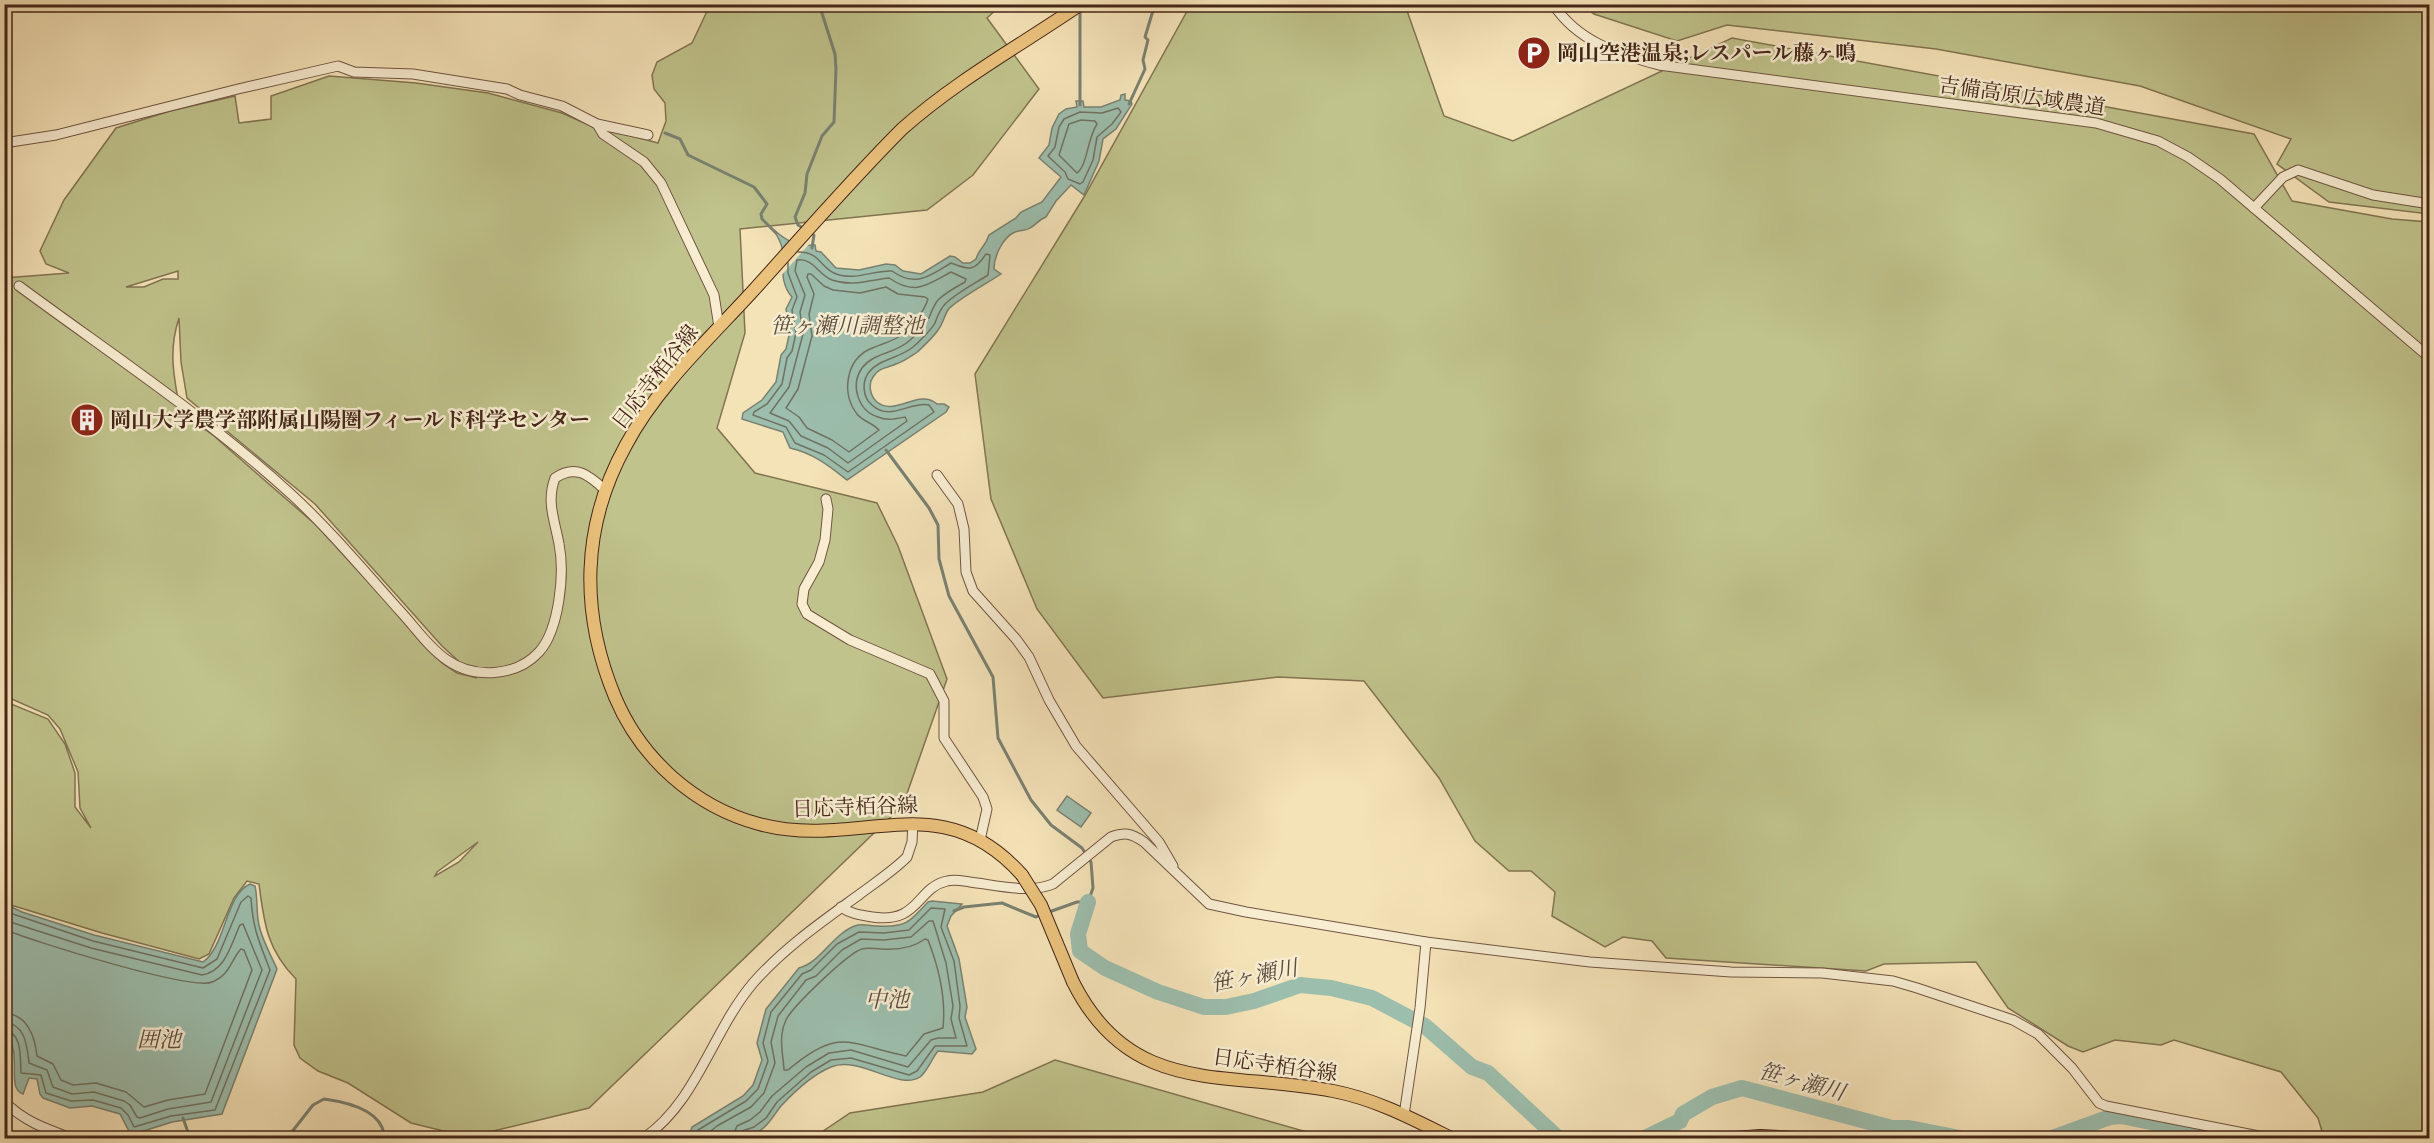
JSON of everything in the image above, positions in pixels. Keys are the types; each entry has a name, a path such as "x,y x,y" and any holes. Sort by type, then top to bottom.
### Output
{"main road":[{"name":"日応寺栢谷線","path":"1081,4 934,102 885,146 719,327 646,413 626,443 605,490 591,557 590,582 594,632 604,669 620,709 656,760 692,793 715,807 760,824 784,829 819,831 913,823 951,828 980,840 1001,854 1022,875 1041,905 1083,1004 1103,1029 1134,1054 1150,1062 1192,1074 1336,1091 1404,1115 1451,1138"},
{"path":"1735,1138 1760,1136 1797,1138"}],"street":[{"name":"吉備高原広域農道","path":"1553,4 1567,21 1592,42 1621,55 1659,65 2084,122 2128,131 2158,141 2188,157 2220,179 2430,358"},
{"path":"4,143 56,135 338,66 354,72 413,74 507,89 520,95 562,106 597,124 648,135"},
{"path":"597,124 603,134 644,162 661,183 714,295 719,327"},
{"path":"2254,208 2283,177 2298,170 2373,195 2430,204"},
{"path":"19,286 216,433 292,495 332,535 429,642 447,660 465,669 477,673 510,670 526,663 546,644 553,631 557,614 561,564 560,546 550,503 555,478 564,472 575,471 585,474 605,490"},
{"path":"937,475 958,504 964,529 966,572 973,591 1029,657 1049,700 1076,746 1160,842 1179,876"},
{"path":"826,499 828,509 825,540 819,562 804,589 802,604 807,614 850,640 930,674 944,701 944,738 985,803 986,818 980,840"},
{"path":"644,1138 661,1126 688,1093 727,1019 753,983 794,943 907,857 912,842 913,823"},
{"path":"841,908 851,914 895,918 906,913 943,882 951,880 1020,887 1046,887 1053,884 1111,837 1132,834 1144,842 1209,904 1426,942 1590,962 1710,971 1822,973 1893,981 1987,1010 2029,1029 2056,1050 2099,1103 2106,1106 2269,1138"},
{"path":"1404,1115 1420,1008 1426,942"},
{"path":"4,1101 34,1124 71,1138"}],"green space":[{"path":"710,5 1001,5 987,18 1039,89 973,175 927,210 740,229 745,333 717,428 755,473 877,503 898,546 947,679 903,805 589,1108 468,1137 411,1123 348,1083 318,1071 300,1058 294,1045 296,979 286,968 273,946 265,924 259,884 247,881 234,898 209,954 199,959 11,905 4,899 4,701 48,719 65,744 75,773 75,807 91,828 80,808 78,772 60,729 48,715 5,696 4,278 69,273 46,264 40,251 64,200 116,128 170,111 235,96 239,123 271,119 271,96 329,76 416,83 488,93 658,143 666,121 665,103 654,89 652,75 657,62 692,43","holes":["178,271 178,279 163,279 144,287 126,287","179,318 181,362 187,398 315,504 442,646 477,678 457,673 442,663 316,525 214,436 180,411 173,364","478,842 459,862 435,876 437,872"]},
{"path":"1405,5 1444,116 1513,141 1732,38 2254,134 2292,201 2392,219 2429,222 2429,1138 2324,1138 2318,1118 2281,1072 2174,1040 2161,1045 2115,1040 2083,1052 2068,1046 2008,1008 1976,962 1884,964 1866,971 1666,958 1652,941 1623,937 1605,947 1552,916 1555,892 1531,871 1509,871 1475,841 1439,778 1364,681 1278,677 1103,698 1037,609 991,499 975,374 1084,197 1190,6"},
{"path":"1583,5 2429,5 2429,214 2329,202 2277,164 2291,139 2140,86 1936,49 1727,25 1677,41 1594,14"},
{"path":"1055,1060 1328,1138 813,1138 850,1113 983,1092"}],"water":[{"name":"笹ヶ瀬川調整池","path":"1125,94 1125,100 1131,101 1132,104 1116,129 1103,139 1099,161 1084,195 1071,185 1056,201 1046,217 1028,229 1011,234 1003,242 996,258 994,269 1001,274 952,306 936,332 916,353 881,370 871,380 873,397 884,406 923,399 944,404 949,407 946,412 847,480 813,457 790,448 783,432 742,419 743,413 762,400 776,382 781,355 786,349 790,331 786,309 792,297 785,286 782,248 774,230 793,242 815,245 816,251 821,252 836,268 859,270 886,264 895,265 903,271 921,274 950,256 963,263 970,263 976,259 989,235 1016,218 1021,212 1042,202 1061,177 1039,158 1049,145 1052,128 1059,114 1066,109 1077,107 1076,101 1083,101 1084,107 1101,107 1120,100 1121,95"},
{"path":"1067,796 1091,813 1081,827 1057,810"},
{"name":"囲池","path":"250,884 255,886 260,931 277,969 222,1114 172,1122 131,1135 120,1114 92,1106 70,1108 43,1098 37,1079 29,1078 23,1094 18,1090 14,1077 13,1050 5,1034 5,904 22,912 94,935 203,962 217,945 235,899"},
{"name":"中池","path":"932,901 962,904 951,916 947,926 959,959 967,1007 965,1017 976,1049 972,1054 938,1051 923,1075 911,1080 901,1080 854,1065 831,1067 798,1089 756,1133 731,1139 688,1138 692,1127 743,1096 753,1085 762,1060 757,1043 766,1009 799,968 814,960 849,928 858,925 901,925"}],"pier":[{"path":"811,242 780,277 779,254 801,243"}],"waterway":[{"path":"805,229 798,225 795,217 805,193 807,174 822,136 834,122 835,54 819,4"},
{"path":"1129,104 1145,69 1143,60 1148,40 1145,37 1155,4"},
{"path":"1080,9 1080,105"},
{"path":"665,133 680,139 688,155 754,187 767,204 761,214 762,219 776,233"},
{"path":"810,233 814,235 812,248"},
{"path":"886,450 929,508 938,525 939,559 949,596 993,677 998,738 1031,800 1051,825 1082,848 1091,862 1093,888 1088,902 1077,902 1049,912"},
{"name":"笹ヶ瀬川","path":"1088,902 1078,934 1080,951 1105,968 1158,992 1204,1007 1226,1007 1254,1001 1300,985 1331,988 1372,998 1425,1026 1472,1067 1488,1073 1558,1138"},
{"path":"954,911 964,907 1002,903 1036,917 1042,914"},
{"name":"笹ヶ瀬川","path":"1645,1138 1680,1121 1683,1114 1712,1097 1742,1088 1892,1128 1909,1128 1960,1138"},
{"path":"287,1138 313,1105 324,1099 361,1108 376,1118 384,1134"},
{"name":"笹ヶ瀬川","path":"2052,1138 2110,1117 2121,1116 2230,1138"},
{"path":"183,1118 190,1138"}],"place":[{"name":"岡山空港温泉;レスパール藤ヶ鳴","path":"1534,53"},
{"name":"岡山大学農学部附属山陽圏フィールド科学センター","path":"87,420"}]}
